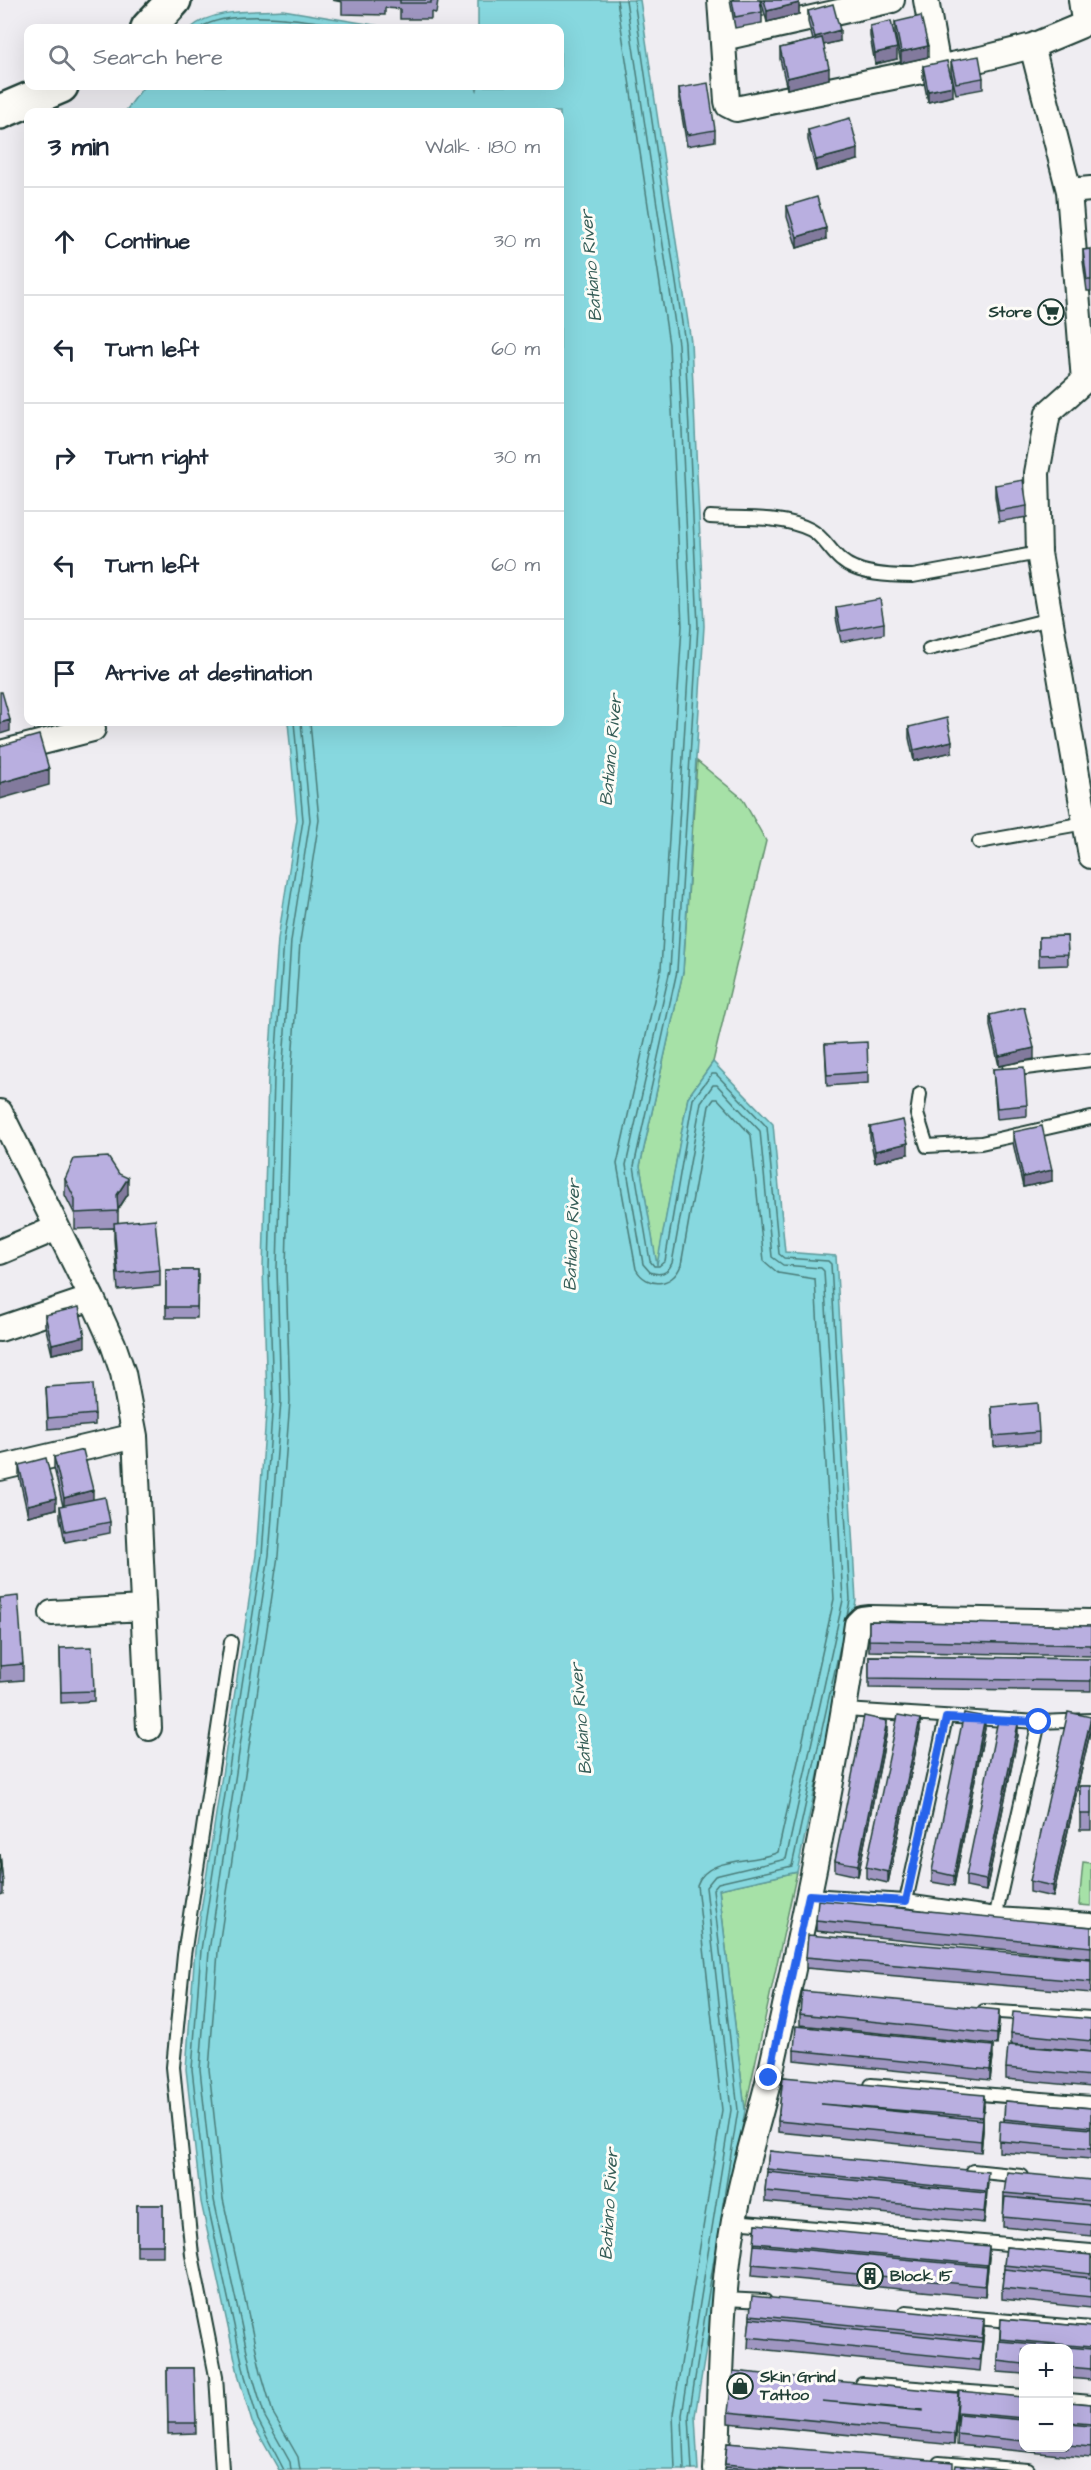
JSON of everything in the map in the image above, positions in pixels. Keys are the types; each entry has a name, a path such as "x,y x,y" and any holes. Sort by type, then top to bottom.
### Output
{"street":[{"path":"152,24 174,0"},
{"path":"720,0 727,101 728,105 736,109 1032,46 1080,26 1084,21 1081,0"},
{"path":"723,38 892,0"},
{"path":"926,0 938,67"},
{"path":"1032,46 1080,190 1088,380 1048,413 1037,473 1039,553 1050,619 1085,787 1085,823 1091,856"},
{"path":"0,112 52,90"},
{"path":"0,753 93,729"},
{"path":"0,1112 114,1344 123,1373 135,1436 149,1728"},
{"path":"0,1252 57,1228"},
{"path":"0,1329 92,1298"},
{"path":"0,1468 135,1436"},
{"path":"52,1613 143,1608"},
{"path":"716,2470 724,2445 725,2299 734,2221 775,2078 794,1993 809,1895 845,1710 858,1624 862,1619 1091,1622"}],"lane":[{"path":"710,517 789,522 813,531 841,560 853,567 892,576 913,576 1039,553"},
{"path":"930,649 1050,619"},
{"path":"979,842 1085,823"},
{"path":"1009,1070 1091,1060"},
{"path":"920,1094 917,1114 927,1146 981,1143 1091,1118"},
{"path":"222,2470 216,2376 192,2255 172,2067 184,1955 231,1642"},
{"path":"845,1710 1039,1722 1091,1720"},
{"path":"906,1901 946,1718"},
{"path":"996,1914 1039,1722"},
{"path":"809,1895 906,1901 996,1914 1091,1920"},
{"path":"971,2009 1091,2018"},
{"path":"862,2084 1091,2103"},
{"path":"958,2170 1037,2177"},
{"path":"734,2221 1091,2251"},
{"path":"725,2299 783,2303"},
{"path":"889,2310 1091,2328"},
{"path":"848,2383 1019,2396"},
{"path":"1073,2400 1091,2402"},
{"path":"921,2461 1028,2470"}],"green space":[{"path":"697,761 742,798 766,841 713,1062 688,1097 657,1268 640,1166 683,972"},
{"path":"1083,1862 1091,1863 1091,1906 1079,1905"},
{"path":"797,1872 745,2110 719,1889"}],"water":[{"name":"Batiano River","path":"478,0 640,0 691,342 704,626 683,972 640,1166 657,1265 688,1097 713,1062 773,1124 785,1252 836,1256 856,1601 797,1872 719,1889 745,2110 695,2416 698,2470 279,2470 252,2422 239,2378 201,2202 186,2069 195,1950 256,1555 267,1401 263,1269 268,1077 278,939 297,819 288,726 564,726 564,108 128,108 141,90 564,90 564,24 478,24"},
{"path":"283,10 370,24 197,24 222,14"}],"building":[{"path":"400,0 431,0 431,3 400,3"},
{"path":"732,0 760,0 762,12 735,17"},
{"path":"764,0 798,0 799,3 767,11"},
{"path":"833,4 840,30 815,37 808,11"},
{"path":"921,16 928,46 901,52 895,22"},
{"path":"891,21 897,48 875,53 870,26"},
{"path":"822,38 829,68 787,78 780,48"},
{"path":"979,56 983,78 956,83 951,61"},
{"path":"947,61 953,86 928,91 923,66"},
{"path":"708,83 715,130 687,135 679,88"},
{"path":"850,118 858,149 816,160 808,130"},
{"path":"817,197 826,228 797,237 787,206"},
{"path":"1091,249 1091,280 1087,280 1083,250"},
{"path":"1023,480 1027,506 999,511 995,485"},
{"path":"880,599 884,623 841,631 836,607"},
{"path":"0,692 2,692 10,720 0,723"},
{"path":"947,718 952,741 914,750 909,727"},
{"path":"39,735 49,769 0,783 0,746"},
{"path":"1067,936 1068,954 1039,955 1039,937"},
{"path":"1024,1007 1034,1048 999,1056 990,1015"},
{"path":"867,1042 868,1072 827,1075 825,1044"},
{"path":"1024,1067 1027,1105 997,1108 993,1069"},
{"path":"903,1120 908,1143 875,1151 870,1127"},
{"path":"1042,1126 1052,1170 1023,1177 1013,1132"},
{"path":"108,1157 119,1174 128,1178 117,1195 118,1211 75,1213 75,1199 65,1179 74,1159"},
{"path":"155,1219 160,1270 118,1274 114,1223"},
{"path":"166,1270 198,1270 197,1307 166,1307"},
{"path":"79,1307 85,1336 52,1344 45,1315"},
{"path":"93,1384 95,1414 48,1418 46,1387"},
{"path":"1037,1403 1039,1432 994,1436 992,1407"},
{"path":"83,1450 93,1490 64,1498 54,1457"},
{"path":"46,1458 56,1498 28,1505 19,1465"},
{"path":"105,1497 110,1522 65,1531 60,1506"},
{"path":"18,1596 23,1664 0,1666 0,1598"},
{"path":"869,1621 1091,1626 1091,1645 869,1640"},
{"path":"92,1647 94,1691 61,1692 60,1648"},
{"path":"869,1656 1091,1659 1091,1681 869,1678"},
{"path":"1068,1712 1091,1717 1053,1886 1030,1881"},
{"path":"964,1713 985,1717 954,1876 932,1871"},
{"path":"898,1715 920,1719 888,1872 866,1867"},
{"path":"864,1716 887,1721 858,1865 835,1861"},
{"path":"998,1720 1018,1724 986,1880 966,1876"},
{"path":"1080,1786 1091,1786 1091,1814 1080,1814"},
{"path":"0,1854 3,1884 0,1884"},
{"path":"818,1900 1091,1927 1091,1947 816,1920"},
{"path":"808,1935 1091,1959 1091,1982 806,1957"},
{"path":"802,1991 999,2010 997,2034 800,2014"},
{"path":"1013,2012 1091,2019 1091,2041 1011,2033"},
{"path":"796,2026 993,2046 990,2070 794,2050"},
{"path":"1008,2045 1091,2052 1091,2076 1006,2068"},
{"path":"783,2077 984,2095 982,2117 821,2104 983,2120 981,2141 778,2121"},
{"path":"1005,2101 1091,2108 1091,2127 1004,2119"},
{"path":"1000,2121 1091,2129 1091,2149 999,2141"},
{"path":"769,2151 988,2172 986,2191 767,2169"},
{"path":"767,2172 986,2193 984,2212 765,2191"},
{"path":"1007,2172 1091,2180 1091,2201 1004,2193"},
{"path":"1005,2197 1091,2205 1091,2225 1003,2217"},
{"path":"137,2205 163,2205 163,2245 137,2245"},
{"path":"756,2224 989,2246 987,2265 754,2243"},
{"path":"754,2245 987,2267 985,2286 752,2264"},
{"path":"1006,2247 1091,2255 1091,2274 1004,2265"},
{"path":"1004,2269 1091,2278 1091,2297 1002,2288"},
{"path":"752,2296 984,2319 982,2338 750,2315"},
{"path":"750,2318 982,2342 980,2360 748,2337"},
{"path":"1001,2319 1091,2327 1091,2347 1000,2339"},
{"path":"999,2341 1034,2344 1019,2344 1019,2364 998,2361"},
{"path":"1073,2347 1091,2349 1091,2369 1073,2367"},
{"path":"167,2368 194,2368 196,2423 168,2423"},
{"path":"733,2371 958,2393 954,2434 728,2412","holes":["822,2401 923,2410 923,2411"]},
{"path":"959,2391 1019,2397 1019,2418 957,2412"},
{"path":"1073,2402 1091,2404 1091,2424 1073,2422"},
{"path":"959,2414 1019,2420 1019,2441 957,2434"},
{"path":"1073,2424 1091,2426 1091,2447 1073,2445"},
{"path":"727,2443 953,2462 953,2470 789,2470 725,2464"},
{"path":"956,2465 1013,2470 955,2470"},
{"path":"725,2467 761,2470 724,2470"}],"place":[{"name":"Store","path":"1051,312"},
{"name":"Block 15","path":"870,2276"},
{"name":"Skin Grind Tattoo","path":"740,2386"}],"route":[{"path":"769,2078 809,1895 906,1901 946,1718 1039,1722"}]}
